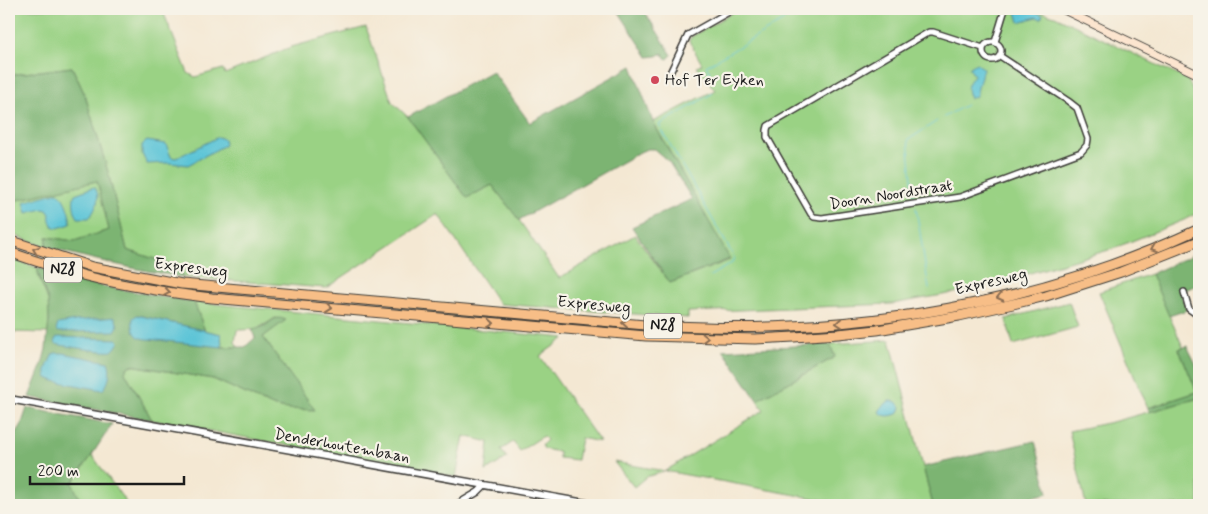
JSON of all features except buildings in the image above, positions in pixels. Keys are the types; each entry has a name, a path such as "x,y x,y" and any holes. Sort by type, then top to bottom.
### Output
{"highway":[{"name":"Expresweg","path":"9,240 92,267 182,284 644,325 697,328 755,328 875,320 979,302 1044,286 1082,274 1153,249 1199,229"},
{"name":"Expresweg","path":"9,252 90,277 152,290 204,297 646,336 755,339 877,330 974,313 1046,296 1121,272 1199,241"}],"main road":[{"path":"1062,9 1199,74"}],"street":[{"path":"669,75 688,36 734,9"},
{"path":"995,42 1005,9"},
{"name":"Doorn Noordstraat","path":"983,48 929,32 768,126 767,137 811,214 814,217 822,218 960,197 1081,152 1087,145 1088,139 1077,108 1000,56"},
{"path":"995,42 1000,46 1000,56 994,60 987,59 983,48 988,43 995,42"},
{"path":"1184,292 1189,309 1199,317"},
{"name":"Denderhoutembaan","path":"9,399 596,505"},
{"path":"456,505 478,492 484,486"}],"green space":[{"path":"9,9 162,9 188,73 195,77 223,69 225,74 291,47 366,27 392,102 408,117 467,198 492,185 559,278 635,235 670,283 730,260 653,122 715,90 697,67 702,64 689,41 691,37 738,9 1032,9 1055,16 1188,80 1195,96 1199,98 1199,212 1112,249 976,289 892,304 688,312 688,318 499,304 438,214 326,288 182,277 182,268 127,250 108,172 85,95 72,67 9,75"},
{"path":"617,9 643,9 672,55 668,59 665,59 663,53 648,57"},
{"path":"632,66 653,122 730,259 670,283 632,227 692,199 669,162 654,149 640,152 519,220 492,185 467,198 408,117 492,71 530,123"},
{"path":"72,67 85,95 108,172 127,250 182,268 182,277 114,264 46,247 47,237 74,241 109,230 97,181 9,202 9,75"},
{"path":"98,180 109,230 74,241 47,237 46,247 14,235 9,215 9,202"},
{"path":"1199,252 1199,284 1180,292 1187,310 1169,316 1151,274"},
{"path":"9,258 38,268 40,280 48,300 48,333 9,332"},
{"path":"38,268 101,286 194,302 205,331 137,315 222,347 245,347 255,338 252,330 264,326 276,318 286,320 263,337 315,410 275,407 213,379 131,365 125,372 152,420 29,397 46,349 49,320 48,300"},
{"path":"1151,274 1183,347 1179,349 1197,392 1148,408 1099,292"},
{"path":"194,302 565,338 540,356 600,442 581,438 577,460 559,458 559,452 544,449 542,445 547,440 543,436 520,451 513,442 501,450 507,458 486,471 489,442 464,436 456,477 152,420 125,372 131,365 213,379 275,407 314,409 263,337 285,320 275,318 257,328 237,330 235,342 238,347 222,347 221,334 205,331"},
{"path":"1069,302 1078,327 1013,345 1006,319"},
{"path":"890,340 933,505 842,505 665,471 764,410 757,400 835,357 830,344"},
{"path":"830,344 835,357 757,400 723,350"},
{"path":"1187,346 1199,370 1199,398 1149,412 1148,408 1197,392 1179,349"},
{"path":"1199,398 1199,505 1086,505 1069,431 1112,422"},
{"path":"27,408 112,424 72,483 83,505 9,505 9,444 21,426"},
{"path":"1035,441 1048,493 997,505 933,505 923,467"},
{"path":"92,455 128,505 83,505 72,484"},
{"path":"614,462 665,471 646,477 634,487"}],"water":[{"path":"1015,9 1028,9 1043,15 1041,19 1037,17 1019,22"},
{"path":"976,63 983,68 976,96 970,99 968,86 974,75 969,68"},
{"path":"218,137 224,139 225,145 188,165 169,163 147,164 142,154 142,145 147,141 166,144 171,157 176,158"},
{"path":"94,187 98,198 94,211 89,218 78,218 74,206 75,194"},
{"path":"58,192 69,212 71,224 58,228 54,227 50,221 50,214 47,210 43,209 27,213 24,202"},
{"path":"137,315 221,334 222,347 140,338 135,333 133,325 133,318"},
{"path":"115,317 118,326 115,331 59,332 56,330 58,324"},
{"path":"58,337 117,339 119,342 112,351 102,351 56,344 55,339"},
{"path":"55,353 108,362 110,373 104,388 102,390 47,378 46,369"},
{"path":"889,401 900,405 899,413 889,416 879,412"}],"waterway":[{"path":"711,74 706,66 804,9"},
{"path":"710,276 732,263 734,257 659,125 713,93"},
{"path":"944,117 966,105"},
{"path":"914,200 908,140 937,121"},
{"path":"916,208 929,289"}],"place":[{"name":"Hof Ter Eyken","path":"655,80"}]}
